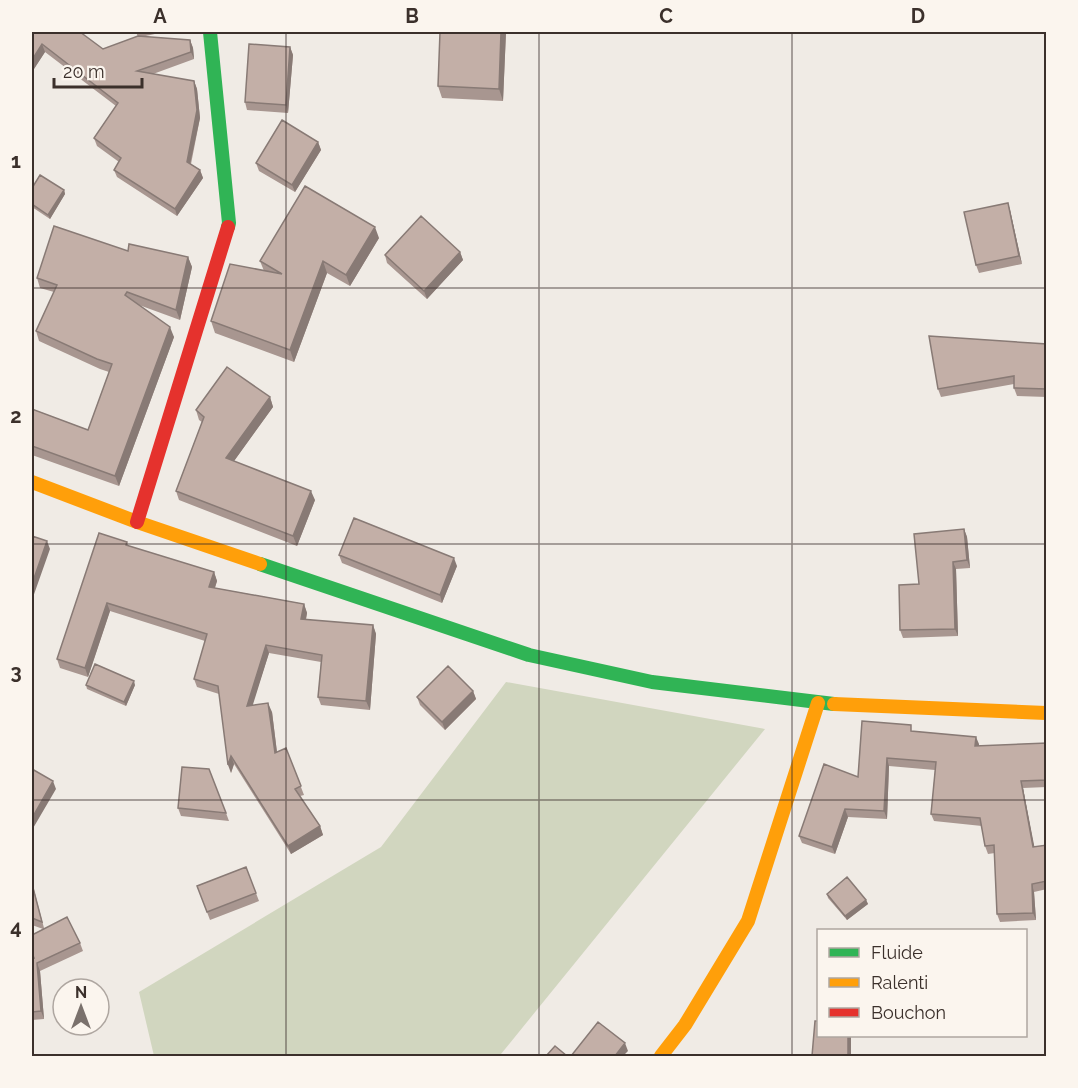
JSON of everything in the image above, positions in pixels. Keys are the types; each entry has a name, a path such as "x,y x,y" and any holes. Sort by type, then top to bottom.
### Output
{"street":[{"path":"137,522 229,223 210,32"},
{"path":"32,482 137,522 529,654 652,682 818,703 1047,713"},
{"path":"661,1056 685,1025 748,921 818,703"}],"green space":[{"path":"506,682 765,729 501,1054 497,1056 154,1056 139,992 381,847"}],"building":[{"path":"32,32 80,32 103,49 138,36 190,40 191,52 137,71 194,81 197,110 187,162 200,170 175,209 114,170 121,158 94,138 118,103 42,44 32,60"},
{"path":"440,32 501,32 499,89 438,86"},
{"path":"249,44 290,47 286,105 245,102"},
{"path":"282,120 318,142 292,185 256,163"},
{"path":"40,175 64,190 48,215 32,204 32,188"},
{"path":"305,186 375,227 346,275 323,261 290,350 211,321 230,264 282,274 260,261"},
{"path":"1008,203 1019,256 976,265 964,212"},
{"path":"421,216 460,252 424,291 385,255"},
{"path":"54,226 128,251 129,244 188,257 176,310 127,292 125,295 170,327 115,476 32,446 32,409 88,430 112,364 36,331 57,285 37,278"},
{"path":"929,336 1047,344 1047,389 1014,388 1014,376 938,389"},
{"path":"227,367 270,397 226,458 311,491 293,536 176,491 204,417 196,410"},
{"path":"354,518 454,558 440,595 339,555"},
{"path":"964,529 967,560 953,562 955,629 900,630 899,585 919,584 914,534"},
{"path":"99,533 127,542 126,545 214,572 209,587 304,604 301,619 373,625 366,701 318,697 322,655 266,645 247,706 268,703 275,753 286,748 301,786 295,789 320,826 288,846 231,756 228,765 218,686 194,679 207,634 107,603 85,668 57,659"},
{"path":"32,536 47,541 32,584"},
{"path":"95,664 134,681 124,702 86,685"},
{"path":"448,666 473,691 442,722 417,697"},
{"path":"862,721 911,725 911,731 976,737 975,746 1047,743 1047,780 1021,781 1033,847 1047,845 1047,881 1032,884 1033,913 997,914 994,845 985,846 980,818 931,814 936,762 887,758 884,811 845,809 832,847 799,836 824,764 858,777"},
{"path":"182,767 209,769 226,813 178,808"},
{"path":"32,769 53,781 32,818"},
{"path":"246,867 256,893 207,912 197,886"},
{"path":"847,877 866,900 845,916 827,894"},
{"path":"32,884 42,922 32,918"},
{"path":"67,917 80,943 37,963 41,1011 32,1012 32,958 34,958 32,935"},
{"path":"815,1021 817,1021 817,1037 848,1037 848,1056 812,1056"},
{"path":"598,1022 625,1043 615,1056 571,1056"},
{"path":"555,1046 567,1056 546,1056"}],"traffic: fast":[{"path":"210,32 228,227"},
{"path":"260,564 529,655 652,682 834,704"}],"traffic: slow":[{"path":"32,482 137,522 260,564"},
{"path":"661,1056 685,1025 748,921 818,703"},
{"path":"834,704 1046,713"}],"traffic: jam":[{"path":"137,522 228,227"}]}
